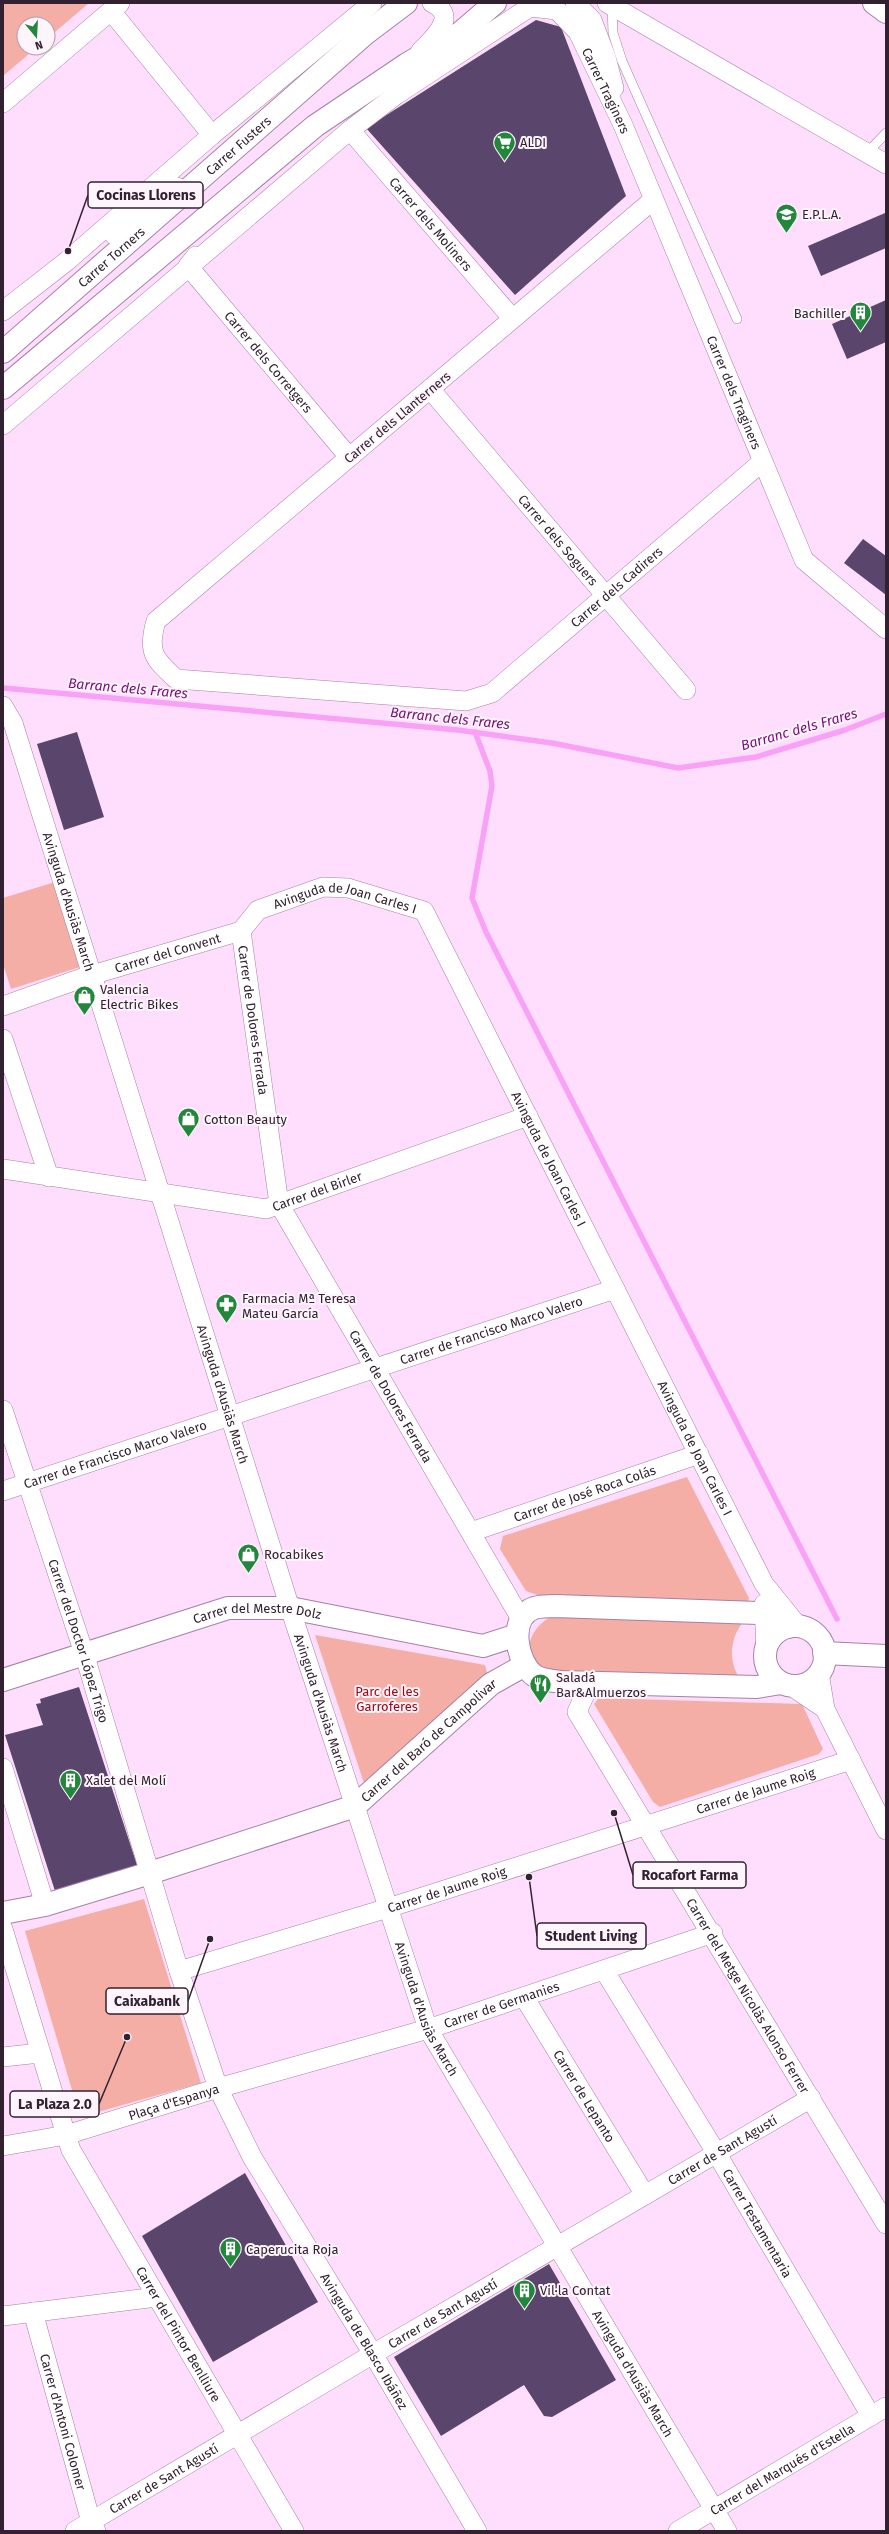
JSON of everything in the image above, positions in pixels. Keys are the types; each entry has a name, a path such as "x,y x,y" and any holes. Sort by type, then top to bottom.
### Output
{"street":[{"name":"Carrer Fusters","path":"3,311 67,261 212,135 372,3"},
{"name":"Carrer Fusters","path":"67,261 93,252 185,180 220,163 365,34 402,6 423,3"},
{"path":"408,64 443,28 445,19 443,11 432,3"},
{"path":"3,425 188,266 350,130 396,95 460,33 495,3"},
{"name":"Carrer Traginers","path":"575,3 592,20 604,49 623,124"},
{"path":"874,3 886,12"},
{"path":"610,4 886,164"},
{"path":"3,103 115,7 212,135"},
{"name":"Carrer Traginers","path":"396,95 530,7 557,10 578,32 623,124"},
{"path":"3,388 241,190 315,126 408,64 460,33"},
{"name":"Carrer dels Traginers","path":"623,124 653,200 804,560 886,629"},
{"name":"Carrer dels Moliners","path":"350,130 512,318"},
{"name":"Carrer Torners","path":"3,352 220,163"},
{"path":"188,266 230,212 241,190"},
{"name":"Carrer dels Llanterners","path":"466,701 176,679 159,663 150,641 156,621 653,200"},
{"name":"Carrer dels Corretgers","path":"188,266 349,457"},
{"name":"Carrer dels Soguers","path":"430,389 686,690"},
{"name":"Carrer dels Cadirers","path":"466,701 492,693 762,462"},
{"name":"Avinguda d'Ausiàs March","path":"3,706 14,723 290,1608 428,2029 727,2531"},
{"name":"Avinguda de Joan Carles I","path":"241,931 258,910 323,887 348,888 424,911 764,1584 793,1626"},
{"name":"Carrer del Convent","path":"3,1006 93,975 241,931"},
{"name":"Carrer de Dolores Ferrada","path":"241,931 279,1204 471,1532 519,1627"},
{"path":"3,1039 49,1177"},
{"name":"Carrer del Birler","path":"3,1169 161,1194 266,1208 528,1116"},
{"name":"Carrer de Francisco Marco Valero","path":"3,1491 615,1289"},
{"name":"Carrer del Doctor López Trigo","path":"3,1410 84,1653 150,1873"},
{"name":"Carrer de José Roca Colás","path":"471,1532 699,1454"},
{"name":"Avinguda de Joan Carles I","path":"764,1584 766,1648"},
{"path":"822,1663 811,1682 802,1686 786,1685 757,1687 562,1682 535,1676 525,1665 519,1627 534,1608 556,1606 716,1611 764,1615 818,1637 823,1646 822,1663 825,1709 886,1830"},
{"name":"Carrer del Mestre Dolz","path":"3,1680 228,1608 290,1608 483,1646 519,1627"},
{"path":"793,1626 781,1629 770,1639 766,1648 766,1665 771,1675 825,1709"},
{"path":"822,1663 886,1656"},
{"name":"Carrer del Baró de Campolivar","path":"150,1873 355,1806 491,1684 525,1665"},
{"name":"Carrer del Metge Nicolàs Alonso Ferrer","path":"590,1683 577,1712 713,1934 886,2224"},
{"name":"Carrer de Jaume Roig","path":"180,1971 388,1908 851,1760"},
{"path":"3,1768 45,1905"},
{"path":"3,1913 45,1905 150,1873"},
{"name":"Plaça d'Espanya","path":"3,2146 66,2135 218,2088 150,1873"},
{"path":"3,1929 66,2135"},
{"name":"Carrer de Germanies","path":"218,2088 428,2029 713,1934"},
{"name":"Carrer Testamentaria","path":"604,1970 717,2154 879,2412"},
{"name":"Carrer de Lepanto","path":"524,1997 646,2195"},
{"path":"3,2057 40,2053"},
{"name":"Avinguda de Blasco Ibáñez","path":"218,2088 252,2157 373,2354 476,2531"},
{"name":"Carrer de Sant Agustí","path":"87,2528 236,2435 811,2098"},
{"name":"Carrer del Pintor Benlliure","path":"66,2135 71,2150 236,2435 294,2531"},
{"path":"3,2316 157,2297"},
{"name":"Carrer d'Antoni Colomer","path":"33,2312 87,2528"},
{"name":"Carrer del Marqués d'Estella","path":"678,2531 879,2412"}],"lane":[{"path":"610,4 613,33 622,61 738,319"},
{"path":"867,153 886,133"}],"green space":[{"path":"3,3 89,3 56,31 56,16 16,16 16,56 27,56 3,76"},
{"path":"55,882 80,967 11,989 3,964 3,898"},
{"path":"687,1477 749,1598 748,1603 540,1596 526,1591 500,1549 503,1536"},
{"path":"553,1616 743,1622 735,1636 732,1652 734,1667 742,1682 558,1676 537,1667 529,1652 529,1645 535,1630 546,1619"},
{"name":"Parc de les Garroferes","path":"315,1635 485,1665 487,1673 369,1783 364,1783"},
{"path":"599,1698 802,1704 823,1749 819,1754 660,1807 653,1802 594,1704"},
{"path":"144,1899 201,2083 80,2117 25,1931"}],"building":[{"name":"ALDI","path":"536,20 561,27 626,196 515,295 366,128"},
{"path":"885,213 886,248 821,276 808,246"},
{"name":"Bachiller","path":"886,300 886,342 847,359 832,324"},
{"path":"863,539 886,556 886,595 844,563"},
{"path":"77,732 104,817 64,830 37,744"},
{"name":"Xalet del Molí","path":"79,1687 137,1865 55,1891 5,1735 43,1725 36,1704 41,1703 40,1699"},
{"name":"Caperucita Roja","path":"245,2173 318,2302 213,2362 142,2236"},
{"name":"Vil·la Contat","path":"549,2264 616,2380 552,2417 544,2416 524,2385 441,2436 394,2357"}],"waterway":[{"name":"Barranc dels Frares","path":"3,688 458,730 552,743 678,768 756,757 845,730 886,714"},
{"path":"475,732 490,771 492,786 472,898 486,932 837,1619"}],"place":[{"name":"ALDI","path":"505,162"},
{"name":"E.P.L.A.","path":"787,234"},
{"name":"Cocinas Llorens","path":"68,251"},
{"name":"Bachiller","path":"861,332"},
{"name":"Valencia Electric Bikes","path":"84,1016"},
{"name":"Cotton Beauty","path":"188,1138"},
{"name":"Farmacia Mª Teresa Mateu García","path":"227,1324"},
{"name":"Rocabikes","path":"249,1574"},
{"name":"Saladá Bar&Almuerzos","path":"541,1704"},
{"name":"Xalet del Molí","path":"71,1800"},
{"name":"Rocafort Farma","path":"614,1813"},
{"name":"Student Living","path":"529,1877"},
{"name":"Caixabank","path":"210,1939"},
{"name":"La Plaza 2.0","path":"127,2037"},
{"name":"Caperucita Roja","path":"230,2268"},
{"name":"Vil·la Contat","path":"524,2310"}]}
